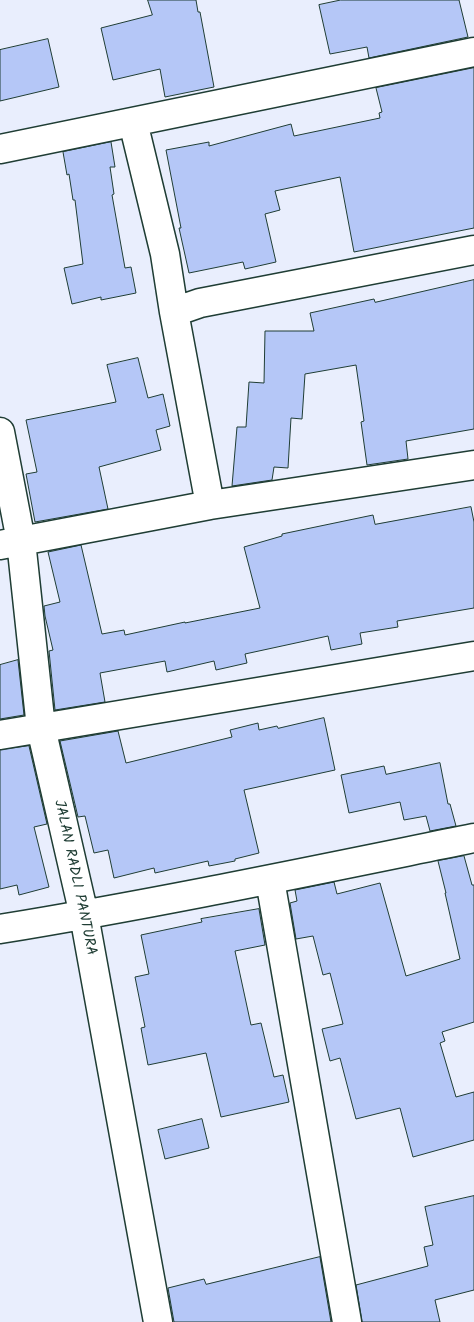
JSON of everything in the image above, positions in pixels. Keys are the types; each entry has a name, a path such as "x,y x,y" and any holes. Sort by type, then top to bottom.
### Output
{"street":[{"path":"0,149 474,52"},
{"path":"133,122 165,254 169,286 210,505"},
{"path":"174,312 200,303 474,250"},
{"name":"JALAN RADLI PANTURA","path":"0,432 10,543 42,728 84,915 158,1322"},
{"path":"10,543 210,505 474,465"},
{"path":"0,735 474,656"},
{"path":"0,929 270,880 474,838"},
{"path":"270,880 347,1322"}],"building":[{"path":"148,0 196,0 214,87 165,97 160,69 113,80 101,28 152,15"},
{"path":"341,0 459,0 468,37 369,58 367,47 330,54 319,5"},
{"path":"48,39 59,87 0,101 0,50"},
{"path":"474,68 474,228 354,252 340,177 275,191 280,210 265,214 276,262 245,269 243,262 189,273 179,228 181,228 166,150 209,142 209,146 291,124 294,136 380,118 379,113 382,112 376,88"},
{"path":"111,142 115,167 110,167 114,194 112,195 125,268 131,267 136,293 101,300 101,297 72,304 64,268 83,264 75,200 73,200 63,152"},
{"path":"474,280 474,429 406,441 408,459 367,465 361,422 364,421 356,365 305,374 302,419 291,418 288,468 274,467 272,480 232,486 237,427 246,427 249,382 264,383 265,331 314,331 310,313 374,299 375,302"},
{"path":"138,358 148,398 163,394 170,426 156,430 161,450 99,467 108,509 35,522 26,474 37,472 26,420 116,402 107,365"},
{"path":"471,507 474,522 474,608 397,621 398,627 360,633 362,644 331,650 328,636 245,654 247,663 216,670 214,661 167,672 165,661 100,673 105,702 55,710 49,651 53,650 44,606 60,602 48,552 81,545 102,634 124,630 125,635 260,608 244,547 282,536 282,534 373,515 375,524"},
{"path":"18,660 24,715 0,719 0,665"},
{"path":"324,718 335,770 244,790 259,853 235,859 235,861 209,866 208,861 155,873 154,868 114,878 108,850 94,853 85,816 78,817 60,741 118,731 126,763 232,737 230,730 258,723 259,730"},
{"path":"29,746 47,824 34,827 49,887 19,895 17,885 0,889 0,750"},
{"path":"440,763 448,804 450,804 456,826 430,831 426,816 404,820 400,802 349,813 341,775 384,766 386,774"},
{"path":"464,856 472,885 474,885 474,1022 442,1032 445,1041 440,1043 456,1097 474,1092 474,1140 413,1157 400,1108 356,1119 340,1058 330,1061 322,1029 343,1024 330,973 323,975 313,936 296,939 290,903 297,901 295,890 334,882 337,894 380,883 406,976 460,959 438,861"},
{"path":"259,909 265,945 235,951 251,1025 261,1023 274,1077 283,1075 289,1102 221,1117 206,1053 148,1065 141,1028 145,1027 135,977 149,974 141,935 202,922 201,919"},
{"path":"202,1119 209,1148 165,1159 158,1130"},
{"path":"474,1196 474,1290 435,1300 440,1322 362,1322 356,1285 428,1266 424,1247 433,1245 425,1207"},
{"path":"320,1257 331,1322 174,1322 168,1288 204,1279 206,1284"}]}
